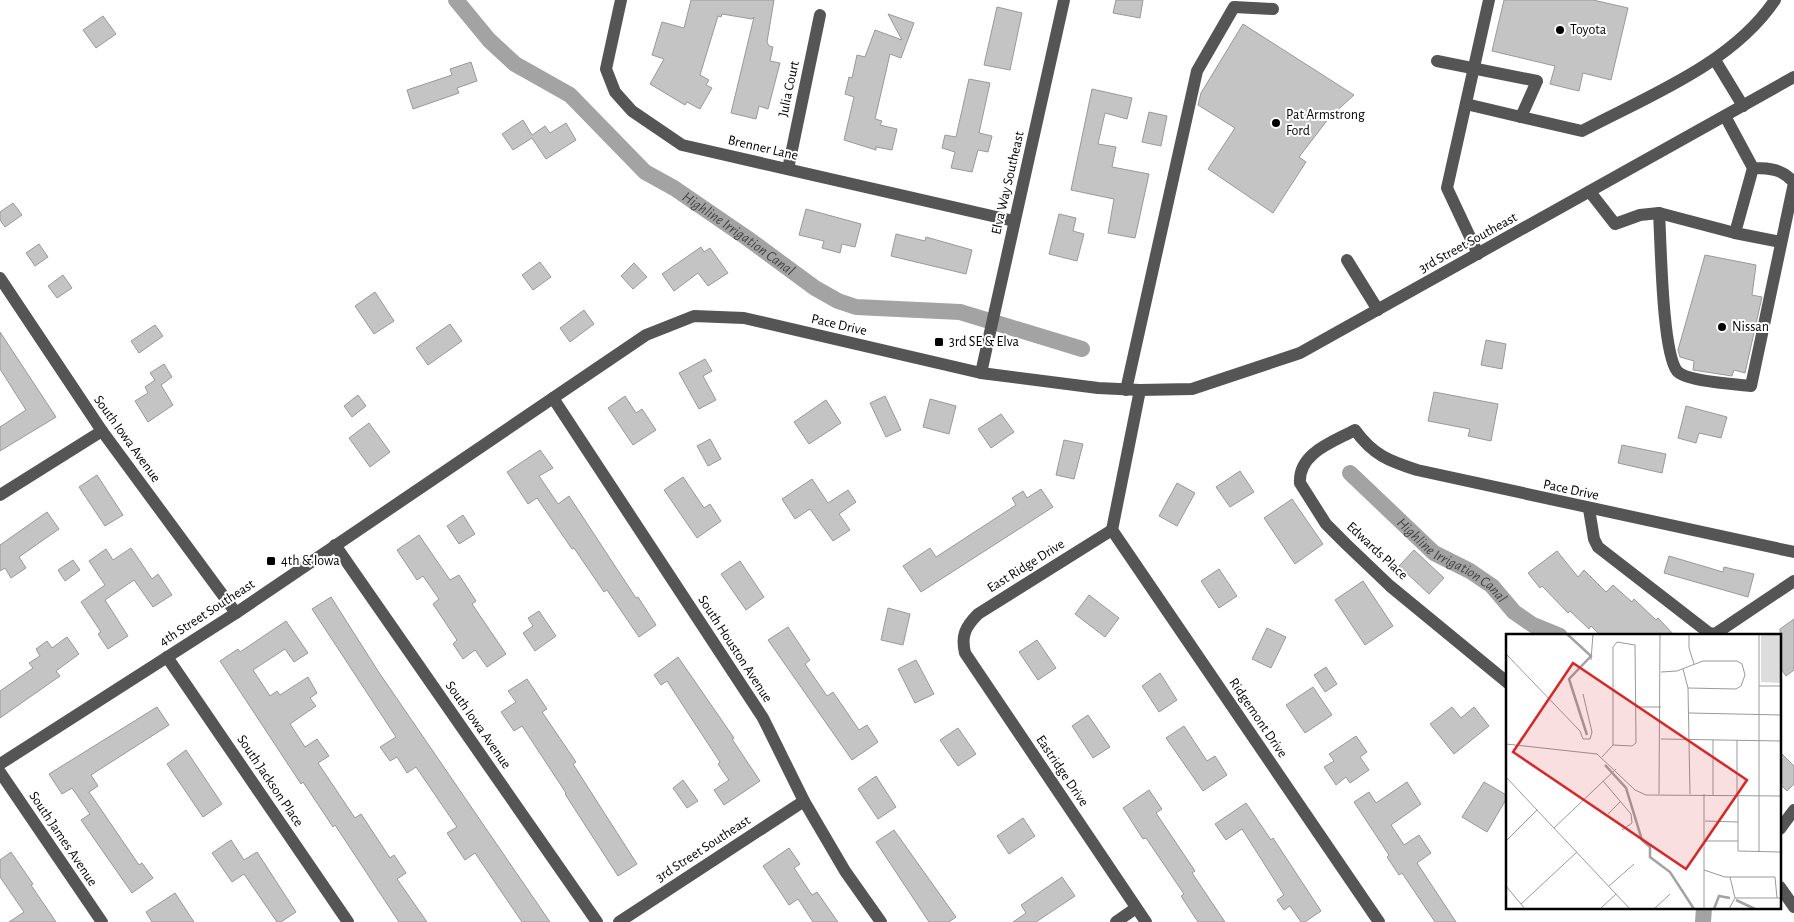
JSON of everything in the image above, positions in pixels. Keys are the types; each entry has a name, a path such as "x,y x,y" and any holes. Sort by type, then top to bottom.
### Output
{"street":[{"name":"Brenner Lane","path":"620,0 606,69 615,92 632,111 682,145 1014,221"},
{"name":"Elva Way Southeast","path":"981,374 1064,0"},
{"path":"1478,254 1447,188 1490,0"},
{"path":"1466,104 1582,131 1715,60 1764,17 1775,0"},
{"path":"1126,390 1197,71 1234,7 1274,9"},
{"name":"Julia Court","path":"788,169 820,14"},
{"path":"1715,60 1743,106"},
{"path":"1436,61 1537,81 1521,117"},
{"name":"3rd Street Southeast","path":"1140,390 1192,389 1300,353 1794,77"},
{"path":"1725,116 1753,168 1736,233"},
{"path":"1660,213 1668,346 1678,371 1689,378 1751,386 1794,182 1786,174 1769,168 1753,168"},
{"path":"1590,192 1615,224 1640,215 1660,213 1736,233 1781,242"},
{"path":"1347,260 1378,310"},
{"name":"South Iowa Avenue","path":"2,285 102,430 236,613"},
{"name":"Pace Drive","path":"552,398 646,335 694,316 744,318 981,374 1140,390"},
{"path":"1112,530 1140,390"},
{"name":"4th Street Southeast","path":"0,764 236,613 552,398"},
{"name":"South Houston Avenue","path":"552,398 763,718 804,801 845,871 881,922"},
{"path":"0,495 102,430"},
{"name":"Pace Drive","path":"1355,430 1366,446 1389,461 1479,485 1794,552"},
{"name":"Edwards Place","path":"1355,430 1309,456 1300,475 1303,490 1326,524 1390,586 1506,681"},
{"path":"1589,509 1594,539 1598,547 1709,633 1715,634 1794,581"},
{"name":"East Ridge Drive","path":"964,634 966,626 978,614 1112,530"},
{"name":"Ridgemont Drive","path":"1112,530 1379,922"},
{"name":"South Iowa Avenue","path":"335,545 597,922"},
{"name":"Eastridge Drive","path":"964,634 962,642 965,654 1146,922"},
{"name":"South Jackson Place","path":"167,657 348,922"},
{"name":"South James Avenue","path":"0,772 102,922"},
{"name":"3rd Street Southeast","path":"620,922 804,801"},
{"path":"1782,826 1794,810"},
{"path":"1782,890 1794,907"},
{"path":"1116,922 1136,908"}],"building":[{"path":"691,0 774,0 767,42 769,46 773,47 770,61 780,63 768,109 759,106 756,119 731,113 754,17 752,19 722,14 721,17 718,16 700,75 709,80 706,85 712,88 700,109 687,102 685,105 650,84 664,59 652,55 662,22 684,28"},
{"path":"1116,0 1143,0 1140,18 1113,13"},
{"name":"Toyota","path":"1504,0 1593,0 1628,8 1611,80 1583,73 1579,91 1550,84 1555,66 1492,51"},
{"path":"997,7 1022,13 1010,70 984,65"},
{"path":"888,14 914,23 901,58 890,54 875,119 882,121 880,125 897,129 892,150 876,147 876,150 844,140 854,97 845,94 849,77 852,78 857,55 865,57 875,30 902,40"},
{"path":"103,16 116,34 96,48 83,30"},
{"name":"Pat Armstrong Ford","path":"1243,24 1354,95 1329,118 1299,157 1306,162 1273,213 1208,169 1235,128 1198,105 1201,93"},
{"path":"471,62 477,81 457,88 459,93 413,109 407,90 452,75 450,69"},
{"path":"969,79 990,83 979,133 992,136 988,152 978,150 972,172 951,168 955,152 942,148 945,135 956,137"},
{"path":"1092,89 1132,98 1127,119 1105,113 1098,144 1116,147 1112,167 1149,174 1135,238 1108,233 1114,199 1071,190"},
{"path":"1149,112 1167,116 1161,146 1142,142"},
{"path":"523,120 532,135 545,126 550,133 566,123 576,140 546,159 532,138 513,150 502,134"},
{"path":"13,203 22,215 5,227 0,220 0,212"},
{"path":"806,209 861,224 855,247 842,244 840,253 822,248 824,241 799,235"},
{"path":"1059,214 1076,218 1073,231 1084,234 1077,261 1049,254"},
{"path":"896,234 925,241 926,237 972,250 966,274 891,256"},
{"path":"39,244 48,257 35,266 26,253"},
{"path":"701,247 704,252 710,248 728,273 708,286 698,273 674,291 662,274"},
{"name":"Nissan","path":"1705,255 1756,265 1752,295 1762,297 1745,373 1734,370 1732,376 1693,370 1694,361 1680,357 1678,350"},
{"path":"540,262 551,277 533,290 522,275"},
{"path":"634,263 647,277 633,289 621,276"},
{"path":"63,275 72,288 57,298 48,286"},
{"path":"375,292 394,321 374,334 355,306"},
{"path":"584,310 594,324 570,342 560,328"},
{"path":"450,324 462,341 428,365 416,348"},
{"path":"155,325 163,336 139,353 131,341"},
{"path":"0,332 56,417 0,451 0,427 26,410 0,369"},
{"path":"1486,340 1506,344 1502,369 1481,365"},
{"path":"705,359 712,371 703,376 716,400 699,409 679,373"},
{"path":"164,364 172,377 161,385 173,405 148,422 135,401 148,393 145,387 155,380 150,373"},
{"path":"1434,392 1498,404 1491,441 1468,436 1470,429 1428,421"},
{"path":"358,395 366,406 352,417 344,406"},
{"path":"625,396 636,413 642,409 656,430 633,445 608,408"},
{"path":"885,396 901,430 886,437 870,403"},
{"path":"930,399 956,406 949,434 923,427"},
{"path":"826,400 841,423 809,444 794,422"},
{"path":"1686,406 1727,417 1721,438 1699,433 1696,443 1678,438"},
{"path":"1001,414 1014,432 991,448 978,429"},
{"path":"369,423 390,452 370,467 349,438"},
{"path":"710,439 721,459 708,466 697,446"},
{"path":"1064,440 1083,444 1074,479 1056,475"},
{"path":"1622,445 1666,454 1662,473 1618,463"},
{"path":"540,450 553,468 539,476 558,504 569,496 656,625 639,637 607,590 604,592 537,498 528,504 507,472"},
{"path":"1240,471 1254,492 1230,507 1216,487"},
{"path":"97,475 123,515 105,526 79,487"},
{"path":"683,477 704,508 710,504 721,521 697,538 664,490"},
{"path":"812,479 828,503 848,490 856,502 839,514 850,530 833,541 810,509 795,519 782,499"},
{"path":"1177,483 1195,493 1177,526 1159,516"},
{"path":"1041,489 1053,507 921,592 903,566 930,548 936,557 1016,505 1012,498 1023,491 1027,498"},
{"path":"1292,499 1323,544 1295,564 1264,518"},
{"path":"47,512 59,529 19,557 26,568 11,578 5,568 0,571 0,545"},
{"path":"463,515 475,534 459,544 447,526"},
{"path":"419,535 450,580 459,575 476,601 472,604 506,654 487,667 475,650 463,659 453,644 457,640 433,604 439,599 423,576 417,580 397,550"},
{"path":"131,548 152,579 158,574 172,595 153,607 134,580 105,600 128,636 108,649 98,634 101,632 81,602 105,585 89,561 106,549 113,560"},
{"path":"1414,550 1444,578 1429,594 1399,566"},
{"path":"1557,551 1578,577 1584,570 1606,592 1613,585 1632,602 1634,599 1656,620 1658,618 1673,634 1599,634 1591,626 1589,629 1570,611 1568,613 1542,586 1540,588 1528,573"},
{"path":"1669,556 1723,572 1724,567 1754,574 1748,597 1664,573"},
{"path":"73,560 80,570 65,581 58,570"},
{"path":"740,561 764,597 746,610 721,574"},
{"path":"1219,569 1237,596 1219,608 1201,581"},
{"path":"1363,581 1393,626 1365,645 1335,600"},
{"path":"1089,595 1119,618 1105,637 1075,614"},
{"path":"331,597 378,671 550,922 522,922 475,853 465,860 447,833 457,827 416,767 407,773 397,757 390,761 380,747 396,737 312,609"},
{"path":"888,608 910,614 903,645 881,640"},
{"path":"539,611 556,636 535,651 523,633 533,626 528,618"},
{"path":"1794,619 1794,670 1786,676 1782,670 1782,634 1780,634 1780,629"},
{"path":"286,621 308,653 294,662 285,649 253,670 270,696 277,691 280,695 308,677 317,693 310,698 316,706 290,724 305,747 317,739 329,756 318,763 355,818 361,814 390,858 394,855 406,873 397,879 427,922 399,922 335,825 333,827 303,782 301,784 220,661 238,649 240,652"},
{"path":"788,627 810,660 805,664 827,696 833,692 859,730 867,725 878,742 852,760 768,640"},
{"path":"1267,628 1286,637 1271,668 1252,659"},
{"path":"67,637 79,654 56,671 60,676 0,718 0,691 33,668 29,663 40,656 36,649 47,641 52,648"},
{"path":"1037,640 1056,668 1038,680 1019,652"},
{"path":"678,657 734,738 732,739 760,781 724,805 714,790 729,780 718,764 720,762 667,681 661,685 654,675"},
{"path":"916,660 934,694 915,703 898,669"},
{"path":"1326,667 1337,684 1325,692 1314,675"},
{"path":"1160,673 1177,700 1159,712 1142,686"},
{"path":"527,679 547,709 542,712 576,762 573,764 637,864 618,876 522,726 514,731 501,712 516,702 508,691"},
{"path":"1313,687 1332,715 1305,733 1286,705"},
{"path":"157,707 169,725 91,775 98,786 89,792 139,865 142,863 153,878 132,893 81,820 90,814 72,788 62,794 49,774"},
{"path":"1452,707 1461,718 1474,707 1489,726 1454,754 1430,724"},
{"path":"1088,715 1110,747 1093,758 1072,726"},
{"path":"1184,726 1207,761 1215,756 1227,775 1203,791 1166,738"},
{"path":"958,728 976,754 958,766 940,740"},
{"path":"1356,736 1367,752 1360,757 1369,770 1350,783 1346,777 1336,785 1324,767 1334,761 1329,754"},
{"path":"186,750 222,804 203,817 167,764"},
{"path":"1782,754 1794,766 1794,784 1787,791 1782,786"},
{"path":"876,776 896,807 878,819 858,789"},
{"path":"683,780 698,801 687,808 673,788"},
{"path":"1407,782 1421,804 1391,825 1404,845 1419,835 1431,853 1417,863 1456,922 1435,922 1402,873 1399,875 1387,857 1389,855 1354,802 1369,792 1376,803"},
{"path":"1484,782 1506,795 1506,799 1487,832 1462,817"},
{"path":"1149,790 1162,809 1156,813 1195,871 1192,873 1225,922 1198,922 1181,896 1184,894 1146,838 1143,839 1123,808"},
{"path":"1246,803 1271,840 1273,838 1321,911 1305,922 1301,922 1290,906 1284,910 1277,900 1284,895 1242,829 1226,840 1215,824"},
{"path":"1023,818 1035,836 1009,854 997,836"},
{"path":"894,830 956,917 949,922 929,922 876,842"},
{"path":"231,840 244,860 257,852 296,912 281,922 277,922 244,874 232,882 212,853"},
{"path":"789,848 800,864 794,868 812,895 817,892 838,922 813,922 798,899 789,905 763,866"},
{"path":"11,852 56,922 9,922 24,912 0,877 0,860"},
{"path":"1062,877 1075,896 1036,922 1013,922 1026,913 1021,905"},
{"path":"175,893 194,922 152,922 146,912"}],"waterway":[{"name":"Highline Irrigation Canal","path":"456,0 489,40 515,64 570,95 645,172 674,188 815,288 838,301 856,307 960,312 1082,349"},
{"name":"Highline Irrigation Canal","path":"1350,473 1434,553 1470,571 1492,586 1514,612 1533,625 1555,634"},
{"name":"Highline Irrigation Canal","path":"1703,922 1704,910"}],"place":[{"name":"Toyota","path":"1560,30"},
{"name":"Pat Armstrong Ford","path":"1276,123"},
{"name":"Nissan","path":"1722,327"},
{"name":"3rd SE & Elva","path":"939,342"},
{"name":"4th & Iowa","path":"271,561"}]}
